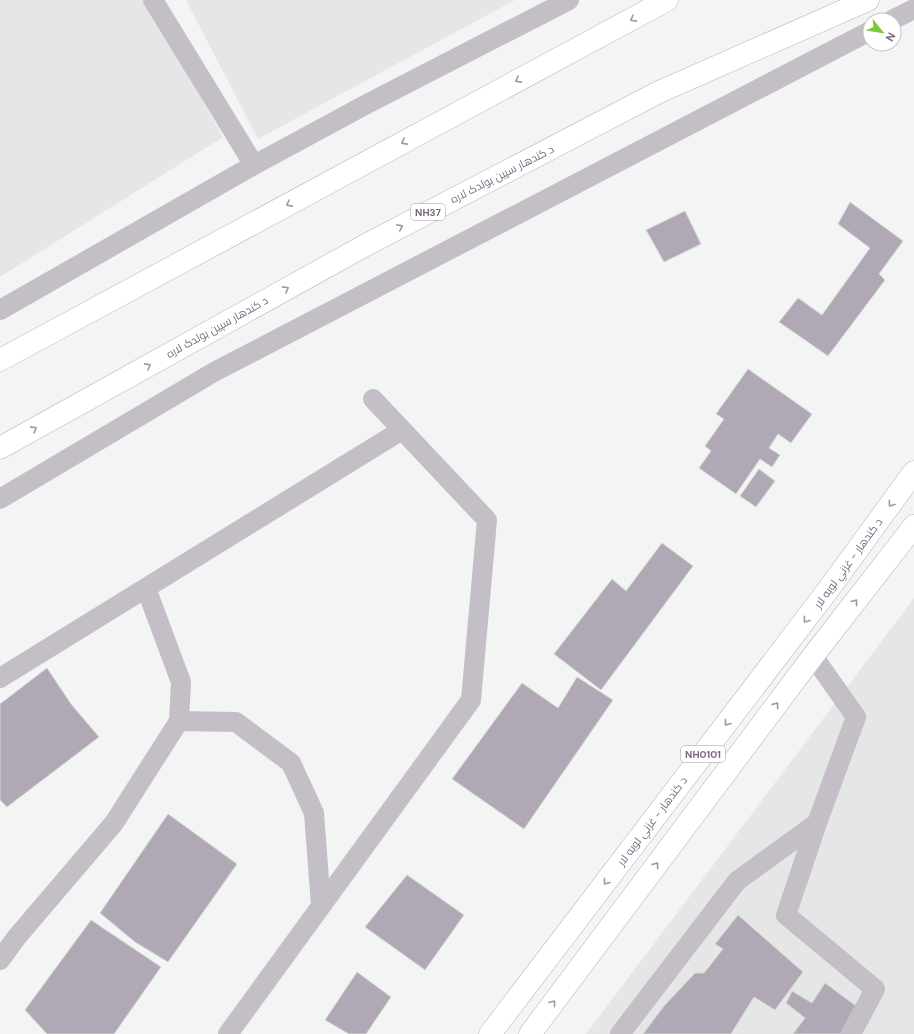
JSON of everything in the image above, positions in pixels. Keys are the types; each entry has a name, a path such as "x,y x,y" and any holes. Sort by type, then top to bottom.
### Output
{"highway":[{"path":"0,360 667,0"},
{"name":"د کندهار سپین بولدک لاره","path":"0,448 364,246 659,92 868,0"},
{"name":"د کندهار - غزني لويه لار","path":"490,1034 828,590 914,472"},
{"name":"NH0101","path":"530,1034 813,656 914,526"}],"street":[{"path":"153,0 254,165"},
{"path":"0,310 254,165 365,105 569,0"},
{"path":"902,15 914,9"},
{"path":"0,499 214,372 862,35"},
{"path":"228,1034 471,700 487,520 373,399"},
{"path":"0,678 402,430"},
{"path":"0,960 16,938 114,823 179,721 181,682 146,588"},
{"path":"813,656 856,718 817,823 786,915 875,989 851,1034"},
{"path":"179,721 236,722 292,763 314,813 321,906"},
{"path":"620,1034 736,881 817,823"}],"shaded area":[{"path":"0,0 145,0 223,137 0,277"},
{"path":"186,0 515,0 258,139"},
{"path":"914,598 914,1034 586,1034"}],"building":[{"path":"850,202 903,241 879,274 885,280 828,356 779,322 798,298 822,315 870,248 838,224"},
{"path":"685,211 701,244 664,262 646,230"},
{"path":"748,369 812,414 791,443 778,434 769,448 780,455 772,467 760,459 736,494 699,468 711,451 705,446 724,419 716,414"},
{"path":"759,469 775,481 756,507 740,496"},
{"path":"662,543 693,566 601,690 554,654 612,579 626,591"},
{"path":"47,668 71,704 99,737 7,807 0,800 0,704"},
{"path":"577,677 613,700 524,829 452,779 522,683 558,708"},
{"path":"168,814 237,864 168,962 135,942 100,913"},
{"path":"407,875 464,915 425,970 365,927"},
{"path":"738,915 803,972 775,1010 754,997 731,1034 643,1034 664,1006 695,973 704,973 723,949 715,944"},
{"path":"91,920 161,967 114,1034 47,1034 25,1010"},
{"path":"357,972 391,997 366,1034 349,1034 325,1020"},
{"path":"825,983 860,1009 843,1034 793,1034 805,1018 786,1003 792,991 812,1003"}]}
